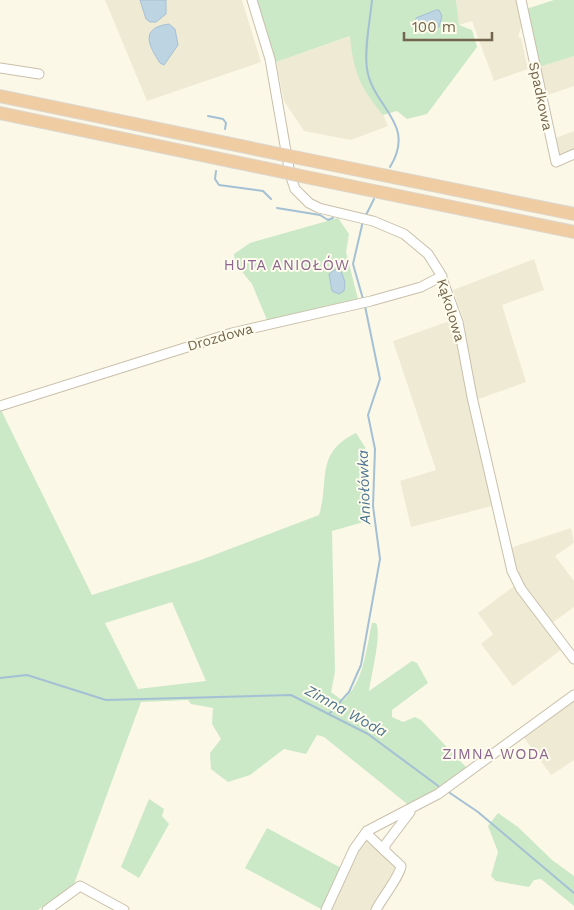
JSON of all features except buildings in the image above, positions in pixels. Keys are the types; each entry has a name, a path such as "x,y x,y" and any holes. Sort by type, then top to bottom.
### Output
{"highway":[{"path":"0,96 574,214"},
{"path":"0,113 574,232"}],"street":[{"name":"Kąkolowa","path":"252,0 270,59 290,174 295,189 309,203 319,208 373,221 404,234 428,254 442,276 458,322 472,397 512,571 521,589 574,659"},
{"name":"Spadkowa","path":"521,0 556,162 574,154"},
{"path":"0,68 39,74"},
{"name":"Drozdowa","path":"0,404 224,335 421,287 442,276"},
{"path":"326,910 354,849 366,833 438,794 574,695"},
{"path":"385,851 385,845 413,809"},
{"path":"366,833 400,862 401,871 386,891 376,910"},
{"path":"47,910 80,886 124,910"}],"shaded area":[{"path":"105,0 242,0 261,62 147,101"},
{"path":"456,0 518,0 521,27 518,37 521,38 528,69 494,81 472,21 459,25"},
{"path":"351,36 388,126 351,140 304,131 284,101 276,62"},
{"path":"574,56 574,86 545,96 539,67"},
{"path":"574,131 574,152 556,159 553,139"},
{"path":"534,259 544,290 502,305 526,382 476,400 463,318 453,290"},
{"path":"455,319 467,396 492,506 411,527 400,481 436,470 393,341"},
{"path":"571,528 574,543 555,556 574,581 574,607 552,623 520,581 510,548"},
{"path":"514,586 562,649 513,686 481,644 493,634 478,613"},
{"path":"574,697 574,760 551,775 522,735"},
{"path":"366,838 397,866 374,910 331,910 358,847"}],"green space":[{"path":"255,0 456,0 459,25 472,30 477,47 427,114 407,119 397,111 383,115 369,97 359,79 353,59 350,36 276,62"},
{"path":"554,0 574,0 574,56 539,67 526,9"},
{"path":"338,218 349,234 346,252 358,299 267,320 252,284 235,263 234,254 250,243"},
{"path":"0,408 92,595 198,561 319,515 329,459 334,450 343,441 356,433 365,447 367,521 332,531 335,672 331,692 343,701 356,684 366,654 372,623 376,623 378,636 369,691 412,661 417,663 428,683 392,710 392,717 403,722 415,717 421,720 467,768 411,807 324,737 317,735 306,754 284,749 250,775 228,782 211,769 210,753 221,739 212,724 213,708 191,704 188,700 141,702 74,884 38,910 0,910","holes":["172,602 206,681 138,689 105,623"]},
{"path":"149,799 164,809 162,816 169,824 139,878 121,867"},
{"path":"498,813 518,827 552,860 574,876 574,906 541,879 534,880 529,887 496,881 491,876 498,852 488,826"},
{"path":"267,828 343,869 321,909 245,868"}],"water":[{"path":"140,0 166,0 166,14 156,22 150,22 146,19"},
{"path":"439,10 442,16 439,27 430,30 416,24 416,18"},
{"path":"169,24 175,29 178,45 164,65 156,57 149,39 153,29"},
{"path":"336,269 341,271 345,282 344,291 339,294 332,291 329,274"}],"waterway":[{"name":"Aniołówka","path":"372,0 366,61 371,83 391,116 399,139 397,152 390,167"},
{"path":"208,116 223,119 226,123 225,129"},
{"path":"216,171 215,179 219,185 263,191 271,199"},
{"name":"Aniołówka","path":"365,217 374,199"},
{"path":"277,208 320,215 328,220 333,218"},
{"name":"Aniołówka","path":"363,221 353,264 363,299"},
{"name":"Aniołówka","path":"330,713 349,692 361,665 380,559 373,506 375,449 368,415 380,379 365,306"},
{"name":"Zimna Woda","path":"0,678 27,675 106,700 291,695 368,734 441,788"},
{"name":"Zimna Woda","path":"447,791 478,812 574,893"}],"district":[{"name":"HUTA ANIOŁÓW","path":"287,265"},
{"name":"ZIMNA WODA","path":"496,754"}]}
